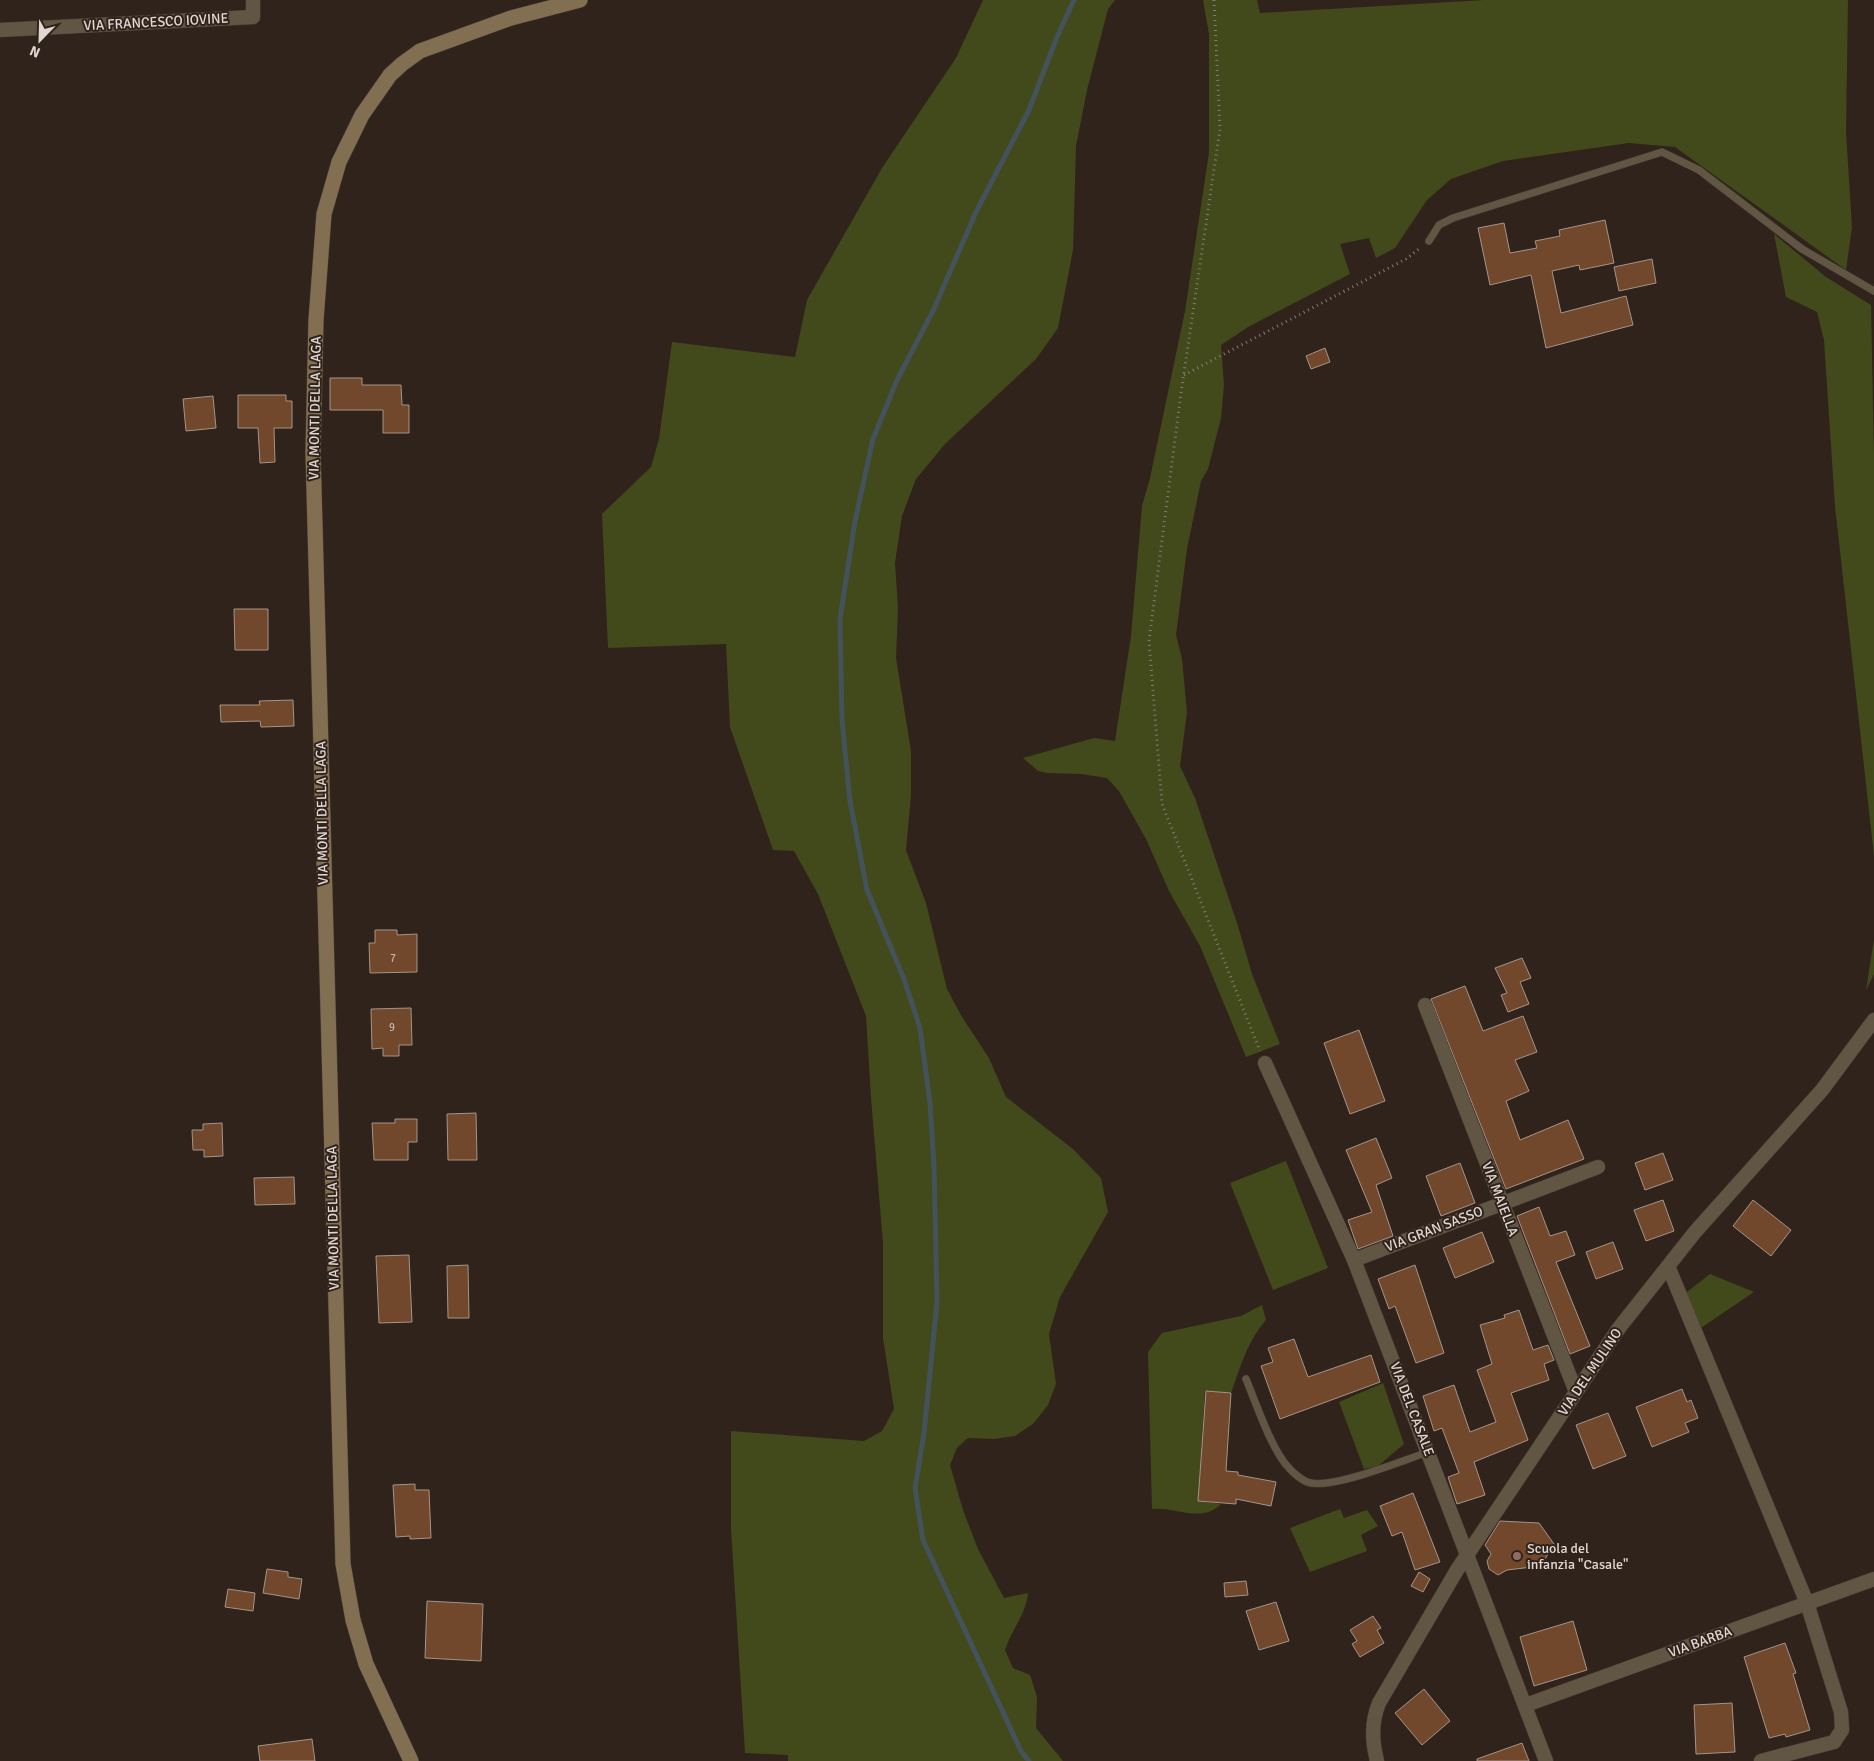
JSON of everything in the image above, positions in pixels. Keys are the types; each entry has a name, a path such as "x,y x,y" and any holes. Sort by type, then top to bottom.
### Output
{"street":[{"name":"VIA FRANCESCO IOVINE","path":"0,30 253,17 253,0"},
{"name":"VIA MONTI DELLA LAGA","path":"411,1761 366,1664 353,1620 343,1564 313,452 315,340 322,232 328,195 345,147 374,97 402,64 427,48 476,30 580,0"},
{"name":"VIA MAIELLA","path":"1424,1005 1576,1392"},
{"name":"VIA DEL MULINO","path":"1377,1761 1372,1736 1374,1718 1379,1703 1468,1553 1620,1328 1695,1232 1822,1090 1874,1020"},
{"name":"VIA DEL CASALE","path":"1265,1063 1354,1260 1468,1553 1546,1761"},
{"name":"VIA GRAN SASSO","path":"1354,1260 1598,1167"},
{"path":"1668,1266 1807,1603 1841,1712 1842,1730 1837,1740 1830,1745 1761,1761"},
{"name":"VIA BARBA","path":"1526,1705 1874,1579"}],"lane":[{"path":"1428,241 1440,225 1453,218 1662,152 1700,170 1802,249 1874,291"},
{"path":"1246,1379 1277,1451 1288,1468 1307,1482 1325,1484 1346,1479 1428,1452"}],"path":[{"path":"1214,0 1220,129 1148,641 1162,804 1265,1063"},
{"path":"1184,375 1406,260 1428,241"}],"green space":[{"path":"983,0 1115,0 1108,9 1087,90 1076,146 1073,250 1058,328 1036,359 945,444 916,479 902,516 895,563 898,608 896,658 911,751 911,795 906,850 926,903 947,989 962,1017 989,1058 1006,1097 1073,1149 1101,1178 1108,1212 1060,1297 1049,1334 1056,1384 1048,1405 1033,1424 1015,1436 994,1439 968,1438 957,1448 950,1465 963,1510 978,1549 1004,1598 1028,1593 1025,1608 1005,1650 1013,1668 1030,1675 1037,1697 1036,1728 1063,1761 788,1761 788,1755 745,1753 731,1529 731,1431 864,1441 882,1431 894,1409 883,1338 883,1243 866,1016 818,894 794,851 773,850 730,727 726,644 608,648 602,514 651,467 659,439 672,342 795,357 807,300 882,168 956,58"},
{"path":"1203,0 1257,0 1260,13 1484,0 1848,0 1846,132 1852,227 1846,270 1675,147 1629,143 1503,161 1451,179 1427,200 1395,248 1376,258 1369,238 1340,244 1350,274 1248,327 1221,345 1224,385 1221,418 1208,469 1201,481 1187,549 1176,635 1182,659 1187,712 1180,766 1195,798 1252,974 1280,1044 1246,1057 1200,946 1169,891 1146,839 1119,791 1107,778 1038,771 1023,758 1094,738 1115,741 1131,636 1142,506 1150,478 1185,311 1209,153 1209,34"},
{"path":"1774,234 1826,277 1871,305 1874,456 1874,856 1835,506 1824,340 1817,312 1786,297"},
{"path":"1874,939 1874,974 1866,990"},
{"path":"1286,1161 1328,1268 1273,1290 1230,1183"},
{"path":"1710,1274 1754,1292 1698,1330 1683,1295"},
{"path":"1262,1305 1266,1320 1249,1346 1231,1393 1205,1391 1198,1501 1221,1504 1213,1510 1197,1514 1152,1509 1148,1352 1162,1333 1241,1316"},
{"path":"1383,1383 1404,1444 1378,1466 1364,1469 1339,1402"},
{"path":"1340,1509 1344,1518 1367,1510 1378,1526 1361,1535 1367,1551 1310,1572 1290,1528"}],"building":[{"path":"1605,220 1614,263 1580,270 1579,265 1552,271 1561,313 1626,296 1633,325 1546,348 1531,275 1490,285 1478,228 1504,223 1510,253 1537,248 1535,241 1560,236 1559,230"},
{"path":"1652,259 1656,283 1619,291 1614,267"},
{"path":"1325,348 1330,362 1311,369 1306,356"},
{"path":"330,378 362,378 362,385 401,385 402,405 409,405 409,433 383,433 383,410 330,410"},
{"path":"238,395 286,395 286,401 292,401 292,428 274,428 275,462 260,463 258,428 238,428"},
{"path":"213,396 216,428 186,431 183,399"},
{"path":"234,609 268,609 268,650 235,650"},
{"path":"293,700 294,726 261,727 260,721 221,722 220,705 260,705 259,701"},
{"path":"375,930 397,930 397,935 417,934 417,972 370,973 369,943 375,943"},
{"path":"1522,958 1531,978 1520,982 1529,1004 1508,1012 1501,995 1507,993 1495,968"},
{"path":"1465,986 1483,1031 1523,1016 1537,1052 1515,1060 1529,1091 1506,1101 1520,1140 1568,1120 1584,1159 1506,1189 1431,999"},
{"path":"411,1008 412,1045 399,1045 399,1056 383,1056 383,1048 372,1049 371,1009"},
{"path":"1359,1030 1385,1101 1350,1114 1324,1043"},
{"path":"476,1113 477,1160 448,1160 447,1114"},
{"path":"395,1119 417,1119 417,1142 408,1142 408,1160 374,1160 372,1123 395,1123"},
{"path":"222,1123 223,1156 204,1157 204,1150 193,1150 192,1130 203,1130 203,1124"},
{"path":"1376,1138 1392,1178 1376,1185 1393,1236 1358,1249 1348,1220 1372,1212 1346,1150"},
{"path":"1663,1153 1673,1180 1645,1190 1635,1163"},
{"path":"1460,1163 1475,1203 1441,1216 1426,1176"},
{"path":"294,1177 295,1204 255,1205 254,1178"},
{"path":"1663,1200 1674,1231 1646,1241 1634,1210"},
{"path":"1753,1200 1791,1230 1771,1256 1733,1226"},
{"path":"1539,1207 1550,1236 1566,1231 1575,1255 1556,1262 1590,1346 1570,1354 1517,1216"},
{"path":"1482,1232 1494,1262 1455,1278 1443,1248"},
{"path":"1613,1242 1623,1269 1596,1279 1586,1252"},
{"path":"409,1255 412,1322 379,1323 376,1256"},
{"path":"468,1265 469,1318 448,1318 447,1266"},
{"path":"1415,1265 1444,1353 1416,1363 1395,1306 1389,1309 1378,1279"},
{"path":"1519,1310 1533,1350 1548,1345 1554,1360 1544,1364 1549,1380 1511,1393 1528,1440 1474,1462 1485,1495 1457,1504 1448,1477 1459,1473 1442,1428 1434,1431 1423,1396 1454,1385 1470,1432 1496,1422 1477,1370 1492,1364 1480,1325 1505,1318 1504,1315"},
{"path":"1294,1339 1308,1377 1371,1355 1380,1382 1280,1419 1261,1366 1273,1362 1268,1348"},
{"path":"1682,1389 1687,1402 1691,1400 1698,1418 1685,1423 1689,1432 1652,1447 1636,1407"},
{"path":"1206,1391 1231,1393 1226,1471 1238,1472 1238,1475 1276,1482 1271,1506 1236,1499 1236,1504 1198,1501"},
{"path":"1608,1413 1626,1456 1593,1469 1576,1425"},
{"path":"415,1484 415,1490 429,1490 431,1538 410,1539 410,1536 396,1537 393,1485"},
{"path":"1413,1493 1440,1562 1415,1570 1402,1532 1392,1536 1380,1506"},
{"path":"1500,1521 1539,1523 1554,1544 1541,1566 1507,1570 1498,1575 1489,1569 1487,1561 1491,1554 1485,1545"},
{"path":"267,1569 288,1572 288,1577 302,1579 299,1599 263,1593"},
{"path":"1419,1572 1430,1579 1423,1592 1411,1586"},
{"path":"1246,1581 1248,1595 1225,1597 1224,1583"},
{"path":"228,1589 255,1593 253,1611 225,1607"},
{"path":"427,1601 483,1604 481,1661 425,1658"},
{"path":"1276,1602 1289,1641 1259,1650 1246,1611"},
{"path":"1373,1616 1381,1628 1377,1630 1384,1643 1360,1657 1352,1644 1357,1641 1350,1630"},
{"path":"1573,1621 1587,1670 1534,1686 1520,1637"},
{"path":"1785,1643 1796,1673 1793,1674 1810,1730 1786,1737 1785,1734 1769,1738 1744,1657"},
{"path":"1424,1689 1450,1721 1422,1745 1395,1713"},
{"path":"1732,1703 1735,1752 1696,1754 1694,1705"},
{"path":"312,1739 315,1761 260,1761 258,1746"},
{"path":"1522,1743 1529,1761 1477,1761 1477,1759"}],"waterway":[{"path":"1029,1761 1021,1751 923,1540 915,1488 924,1433 937,1302 934,1167 930,1103 920,1028 904,979 867,890 850,801 842,720 840,619 855,521 873,439 897,380 933,311 976,212 1029,110 1057,37 1074,0"}],"place":[{"name":"Scuola del infanzia \"Casale\"","path":"1517,1556"}]}
